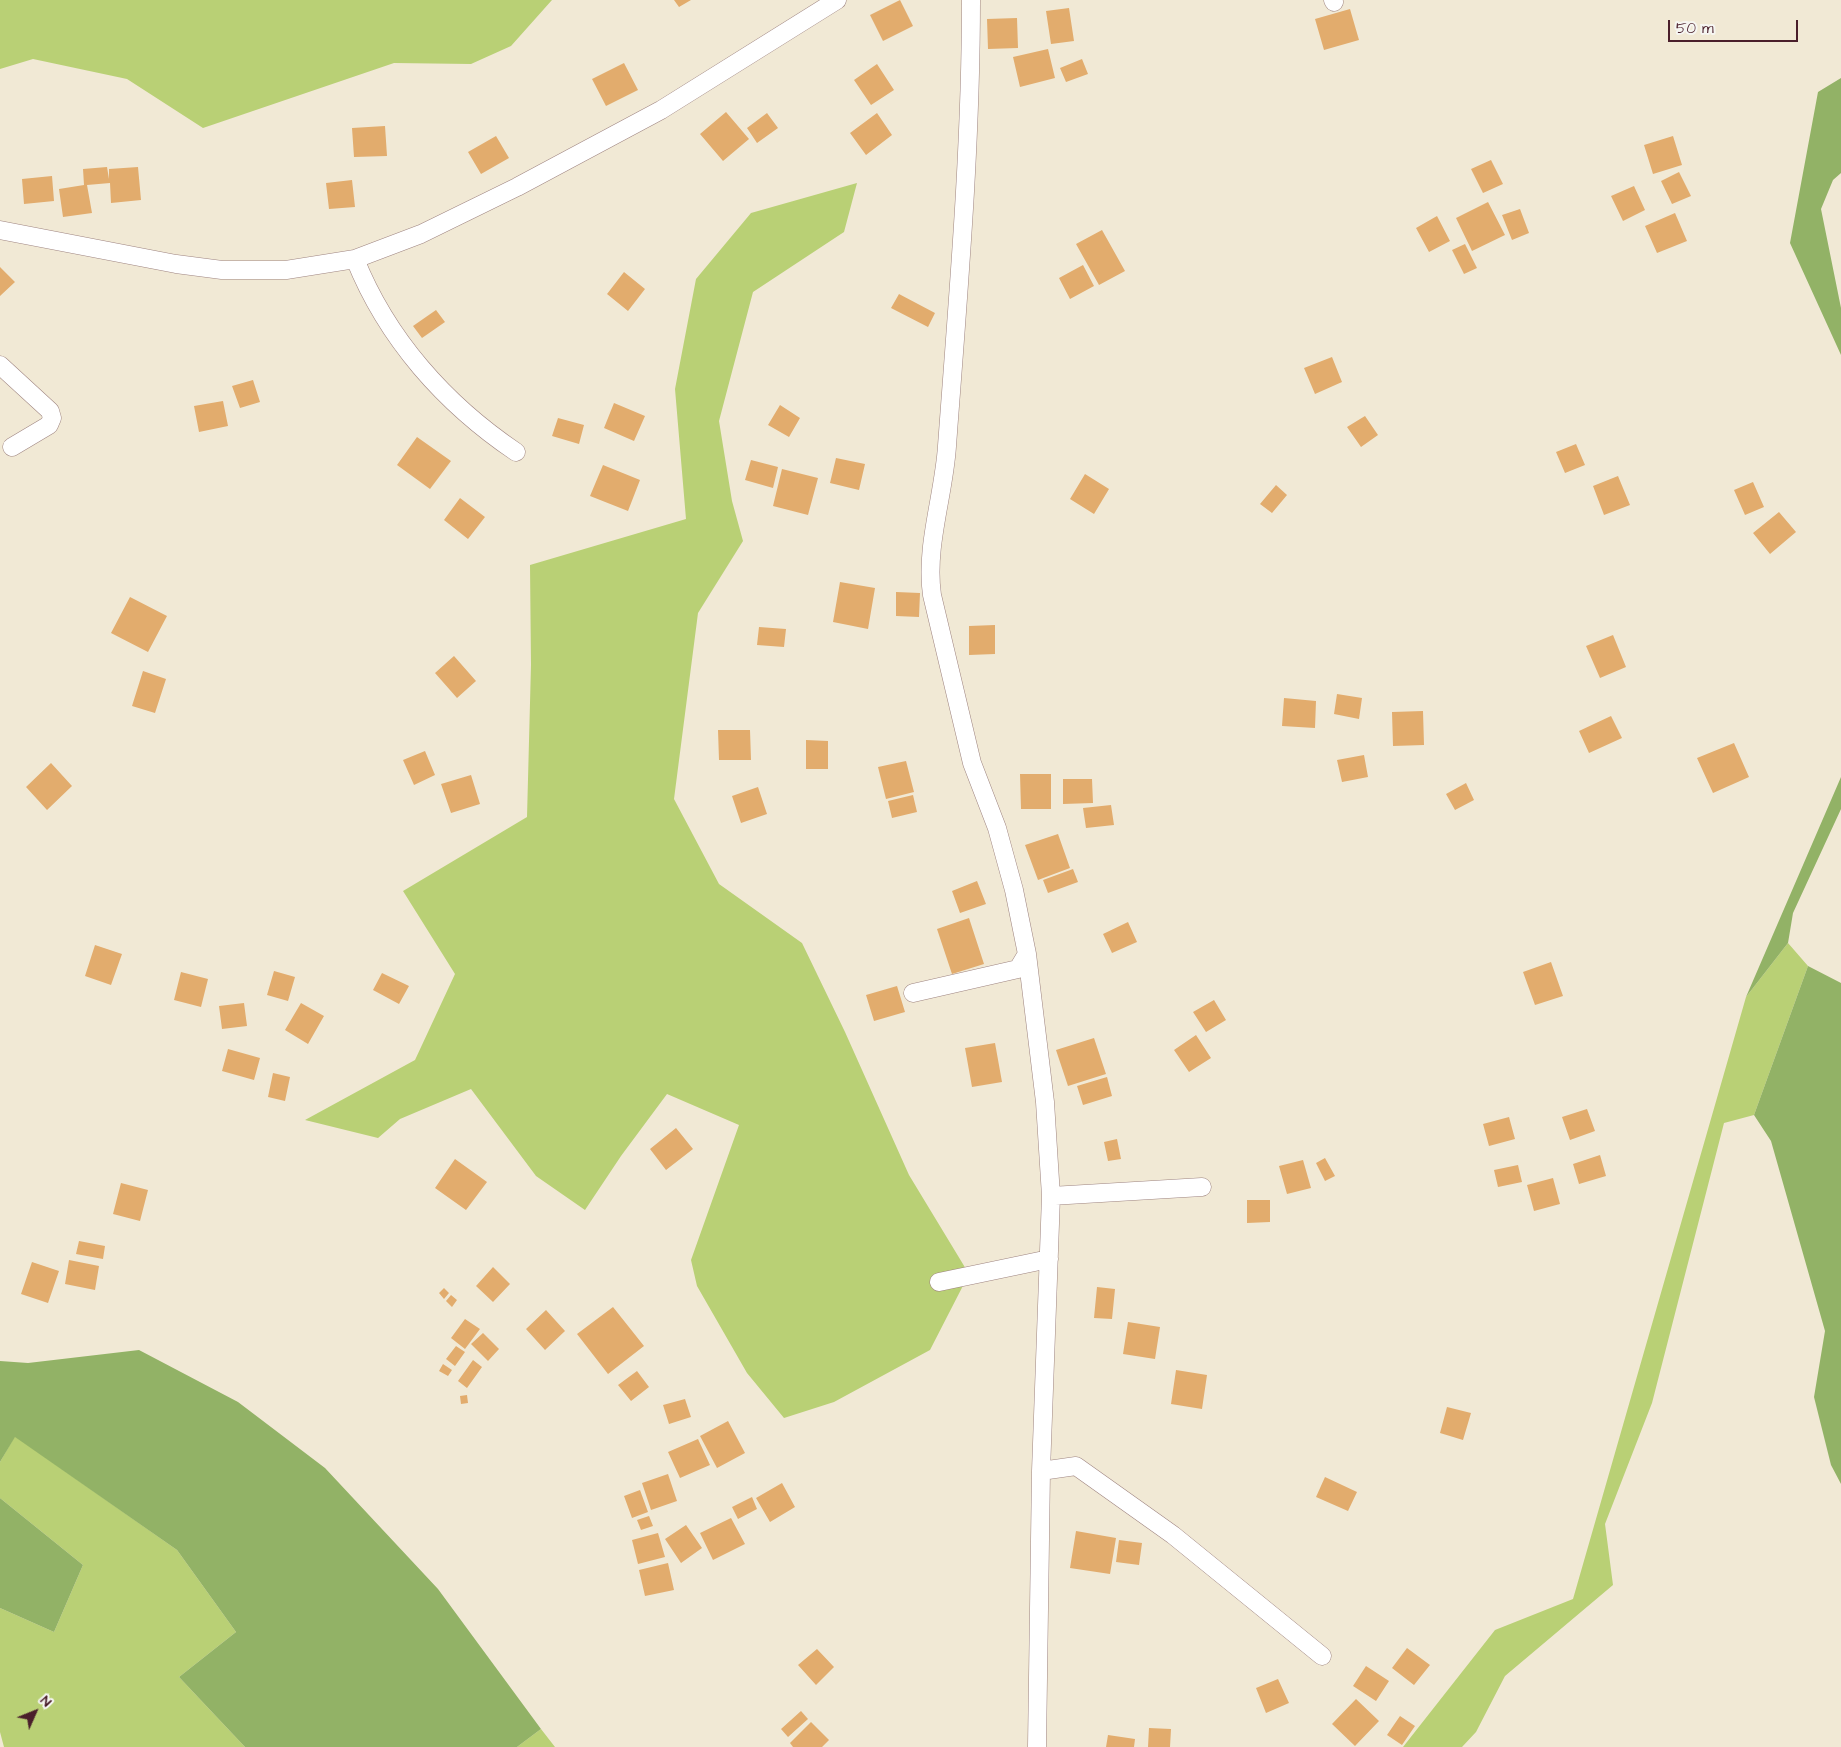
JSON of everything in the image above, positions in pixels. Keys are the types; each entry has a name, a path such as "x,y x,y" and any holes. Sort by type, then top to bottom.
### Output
{"street":[{"path":"0,230 176,264 222,270 286,270 355,259 429,230 661,110 837,0"},
{"path":"971,0 968,149 947,451 929,574 932,596 972,763 997,828 1014,890 1027,954 1045,1102 1051,1196 1041,1471 1037,1747"},
{"path":"355,259 366,287 416,364 486,432 516,452"},
{"path":"0,365 50,411 52,418 50,425 12,447"},
{"path":"913,993 1018,968 1027,954"},
{"path":"1051,1196 1202,1187"},
{"path":"938,1282 1049,1259"},
{"path":"1041,1471 1076,1466 1173,1535 1322,1656"}],"green space":[{"path":"0,0 552,0 511,46 471,64 394,63 203,128 127,79 33,59 0,69"},
{"path":"1841,78 1841,173 1833,180 1821,209 1841,308 1841,355 1790,243 1818,92"},
{"path":"857,183 844,232 753,292 719,421 732,501 743,541 698,613 674,799 719,884 802,943 845,1032 909,1175 969,1274 930,1350 834,1402 784,1418 747,1373 697,1286 691,1260 739,1125 667,1094 621,1156 585,1210 536,1176 471,1089 400,1119 378,1138 305,1120 415,1060 455,974 403,891 527,817 531,665 530,565 686,519 675,389 696,279 751,213"},
{"path":"1841,777 1841,809 1793,913 1788,943 1746,997"},
{"path":"1788,943 1808,966 1754,1115 1724,1123 1652,1403 1605,1524 1613,1585 1505,1676 1476,1732 1462,1747 1403,1747 1495,1630 1573,1599 1746,997"},
{"path":"1808,966 1841,983 1841,1484 1831,1465 1814,1397 1825,1331 1771,1141 1754,1115"},
{"path":"139,1350 238,1402 325,1468 438,1589 541,1729 517,1747 245,1747 179,1677 236,1632 177,1550 15,1437 0,1462 0,1361 28,1363"},
{"path":"15,1436 177,1550 236,1632 179,1677 245,1747 4,1747 0,1732 0,1608 54,1632 83,1565 0,1498 0,1462"},
{"path":"0,1498 83,1565 54,1632 0,1608"},
{"path":"541,1729 555,1747 517,1747"}],"building":[{"path":"674,0 691,0 679,7"},
{"path":"900,0 913,26 883,41 870,15"},
{"path":"1069,8 1074,41 1051,44 1046,11"},
{"path":"1350,9 1359,40 1324,50 1315,19"},
{"path":"1017,18 1018,48 988,49 987,19"},
{"path":"1048,49 1055,78 1020,87 1013,57"},
{"path":"1082,59 1088,74 1066,82 1060,68"},
{"path":"624,63 638,90 606,106 592,79"},
{"path":"877,64 894,90 871,105 854,80"},
{"path":"726,112 749,139 723,161 700,134"},
{"path":"767,113 778,128 757,143 747,128"},
{"path":"877,113 892,135 866,155 850,133"},
{"path":"385,126 387,156 354,157 352,128"},
{"path":"496,136 509,158 481,174 468,152"},
{"path":"1673,136 1682,165 1653,174 1644,145"},
{"path":"1491,160 1503,184 1483,193 1471,169"},
{"path":"107,167 109,179 109,169 138,167 141,200 111,203 110,183 87,185 92,213 63,217 59,189 84,185 83,169"},
{"path":"1679,172 1691,196 1672,204 1661,181"},
{"path":"52,176 54,201 24,204 22,179"},
{"path":"352,180 355,207 329,209 326,183"},
{"path":"1634,186 1645,210 1623,221 1611,196"},
{"path":"1488,202 1505,235 1472,251 1456,218"},
{"path":"1520,209 1529,233 1512,240 1502,215"},
{"path":"1675,213 1687,241 1657,253 1645,226"},
{"path":"1437,216 1450,241 1429,252 1416,228"},
{"path":"1102,230 1125,271 1099,285 1076,244"},
{"path":"1465,244 1477,268 1464,274 1452,250"},
{"path":"1083,265 1094,286 1070,299 1059,278"},
{"path":"0,267 15,282 0,296"},
{"path":"624,272 645,289 628,311 607,294"},
{"path":"899,294 935,313 928,327 891,308"},
{"path":"436,310 445,322 422,338 413,326"},
{"path":"1332,357 1342,382 1315,394 1304,368"},
{"path":"253,380 260,402 240,408 232,386"},
{"path":"223,401 228,426 199,432 194,406"},
{"path":"614,403 645,416 634,441 604,428"},
{"path":"780,405 800,418 789,437 768,425"},
{"path":"1365,416 1378,435 1361,447 1347,427"},
{"path":"558,418 584,425 579,444 552,436"},
{"path":"417,437 451,461 430,489 397,465"},
{"path":"1576,444 1585,465 1565,473 1556,452"},
{"path":"836,458 865,464 859,490 830,483"},
{"path":"751,460 778,467 773,488 745,480"},
{"path":"603,465 640,480 628,511 590,496"},
{"path":"782,469 818,478 808,515 773,506"},
{"path":"1085,474 1109,489 1094,514 1070,499"},
{"path":"1618,476 1630,505 1604,515 1593,486"},
{"path":"1753,482 1764,507 1745,515 1734,490"},
{"path":"1276,485 1287,495 1272,513 1260,504"},
{"path":"460,498 485,517 468,539 444,520"},
{"path":"1779,512 1796,532 1770,554 1753,533"},
{"path":"840,582 875,588 868,629 833,622"},
{"path":"896,592 920,593 919,617 896,616"},
{"path":"130,597 167,616 148,652 111,633"},
{"path":"995,625 995,654 969,655 969,626"},
{"path":"759,627 786,629 784,647 757,645"},
{"path":"1613,635 1626,667 1600,678 1586,646"},
{"path":"454,656 476,681 457,698 435,673"},
{"path":"143,671 166,679 155,713 132,706"},
{"path":"1337,694 1362,698 1359,719 1334,714"},
{"path":"1284,698 1316,701 1315,728 1282,726"},
{"path":"1423,711 1424,745 1393,746 1392,712"},
{"path":"1611,716 1622,738 1589,753 1579,731"},
{"path":"718,730 750,730 751,760 719,760"},
{"path":"806,740 828,741 828,769 806,769"},
{"path":"1734,743 1749,777 1713,793 1697,758"},
{"path":"425,751 435,775 414,785 403,760"},
{"path":"1364,755 1368,777 1342,782 1337,760"},
{"path":"906,761 914,792 886,799 878,767"},
{"path":"51,763 72,786 47,810 26,787"},
{"path":"1020,774 1051,774 1051,809 1021,809"},
{"path":"471,775 480,804 451,813 441,784"},
{"path":"1063,779 1092,779 1093,803 1063,804"},
{"path":"1466,783 1474,800 1455,810 1446,794"},
{"path":"758,787 767,814 741,823 732,796"},
{"path":"913,795 917,812 892,818 888,801"},
{"path":"1111,805 1114,825 1086,828 1083,808"},
{"path":"1058,834 1070,868 1038,880 1025,845"},
{"path":"1073,869 1078,882 1048,893 1043,880"},
{"path":"977,881 986,904 960,913 952,891"},
{"path":"969,918 984,964 952,974 937,929"},
{"path":"1128,922 1137,942 1112,953 1103,934"},
{"path":"95,945 122,954 111,985 85,976"},
{"path":"1551,962 1563,996 1535,1005 1523,972"},
{"path":"274,971 295,977 288,1001 267,995"},
{"path":"181,972 208,979 201,1007 174,1000"},
{"path":"382,973 409,986 399,1004 373,990"},
{"path":"897,986 905,1012 874,1021 866,995"},
{"path":"1214,1000 1226,1020 1206,1032 1193,1012"},
{"path":"244,1003 247,1026 222,1029 219,1006"},
{"path":"301,1003 324,1016 308,1044 285,1030"},
{"path":"1196,1035 1211,1058 1189,1072 1174,1050"},
{"path":"1094,1038 1106,1074 1068,1086 1056,1050"},
{"path":"995,1043 1002,1082 972,1087 965,1048"},
{"path":"228,1049 260,1058 254,1080 222,1071"},
{"path":"273,1073 290,1077 285,1101 268,1097"},
{"path":"1107,1077 1112,1096 1083,1105 1077,1086"},
{"path":"1587,1109 1595,1131 1570,1140 1562,1117"},
{"path":"1509,1117 1515,1139 1489,1146 1483,1124"},
{"path":"676,1128 693,1149 666,1170 650,1149"},
{"path":"1117,1139 1121,1159 1108,1161 1104,1142"},
{"path":"1600,1155 1606,1176 1579,1184 1573,1164"},
{"path":"1325,1158 1335,1176 1325,1181 1316,1163"},
{"path":"455,1159 487,1182 466,1210 435,1188"},
{"path":"1303,1160 1311,1188 1287,1194 1279,1166"},
{"path":"1518,1165 1522,1182 1498,1187 1494,1170"},
{"path":"1553,1178 1560,1204 1534,1211 1527,1185"},
{"path":"121,1183 148,1190 140,1221 113,1214"},
{"path":"1247,1200 1270,1200 1270,1222 1247,1223"},
{"path":"79,1241 105,1246 103,1259 76,1254"},
{"path":"69,1260 99,1266 95,1290 65,1284"},
{"path":"32,1262 59,1271 48,1303 21,1294"},
{"path":"493,1267 510,1284 493,1302 476,1286"},
{"path":"1097,1287 1115,1289 1112,1319 1094,1318"},
{"path":"444,1288 449,1293 444,1299 439,1293"},
{"path":"451,1295 457,1300 452,1307 446,1301"},
{"path":"613,1307 644,1346 608,1374 577,1334"},
{"path":"546,1310 565,1331 545,1350 526,1329"},
{"path":"465,1319 480,1329 465,1349 451,1338"},
{"path":"1128,1322 1160,1327 1155,1359 1123,1354"},
{"path":"483,1333 499,1349 488,1361 471,1344"},
{"path":"456,1346 465,1352 455,1366 446,1359"},
{"path":"473,1360 482,1367 467,1388 458,1381"},
{"path":"443,1364 452,1370 448,1376 439,1371"},
{"path":"1176,1370 1207,1375 1202,1409 1171,1404"},
{"path":"637,1371 649,1387 631,1401 618,1385"},
{"path":"467,1395 468,1403 461,1404 460,1396"},
{"path":"685,1399 691,1417 669,1424 663,1405"},
{"path":"1447,1407 1471,1413 1463,1440 1440,1433"},
{"path":"728,1421 745,1453 717,1468 700,1436"},
{"path":"698,1439 710,1465 680,1478 668,1452"},
{"path":"668,1474 677,1501 651,1510 642,1483"},
{"path":"1325,1477 1357,1492 1348,1511 1316,1497"},
{"path":"782,1483 795,1507 770,1522 756,1498"},
{"path":"640,1490 648,1512 632,1518 624,1496"},
{"path":"752,1497 757,1509 738,1519 732,1507"},
{"path":"649,1516 653,1526 641,1530 637,1520"},
{"path":"731,1518 745,1544 713,1560 700,1533"},
{"path":"686,1525 702,1548 681,1563 665,1539"},
{"path":"1076,1531 1116,1538 1110,1574 1070,1568"},
{"path":"658,1533 665,1557 638,1564 632,1540"},
{"path":"1119,1540 1142,1543 1139,1565 1116,1562"},
{"path":"668,1563 674,1590 645,1596 639,1570"},
{"path":"1407,1648 1430,1665 1414,1685 1392,1668"},
{"path":"817,1649 834,1667 816,1685 798,1665"},
{"path":"1366,1666 1389,1681 1376,1701 1353,1686"},
{"path":"1278,1679 1289,1703 1266,1713 1256,1688"},
{"path":"1356,1699 1379,1721 1355,1746 1332,1724"},
{"path":"801,1711 808,1719 788,1737 781,1729"},
{"path":"1400,1716 1415,1726 1402,1745 1387,1735"},
{"path":"811,1722 829,1740 822,1747 793,1747 790,1743"},
{"path":"1149,1728 1171,1729 1170,1747 1148,1747"},
{"path":"1108,1735 1135,1739 1134,1747 1106,1747"}]}
